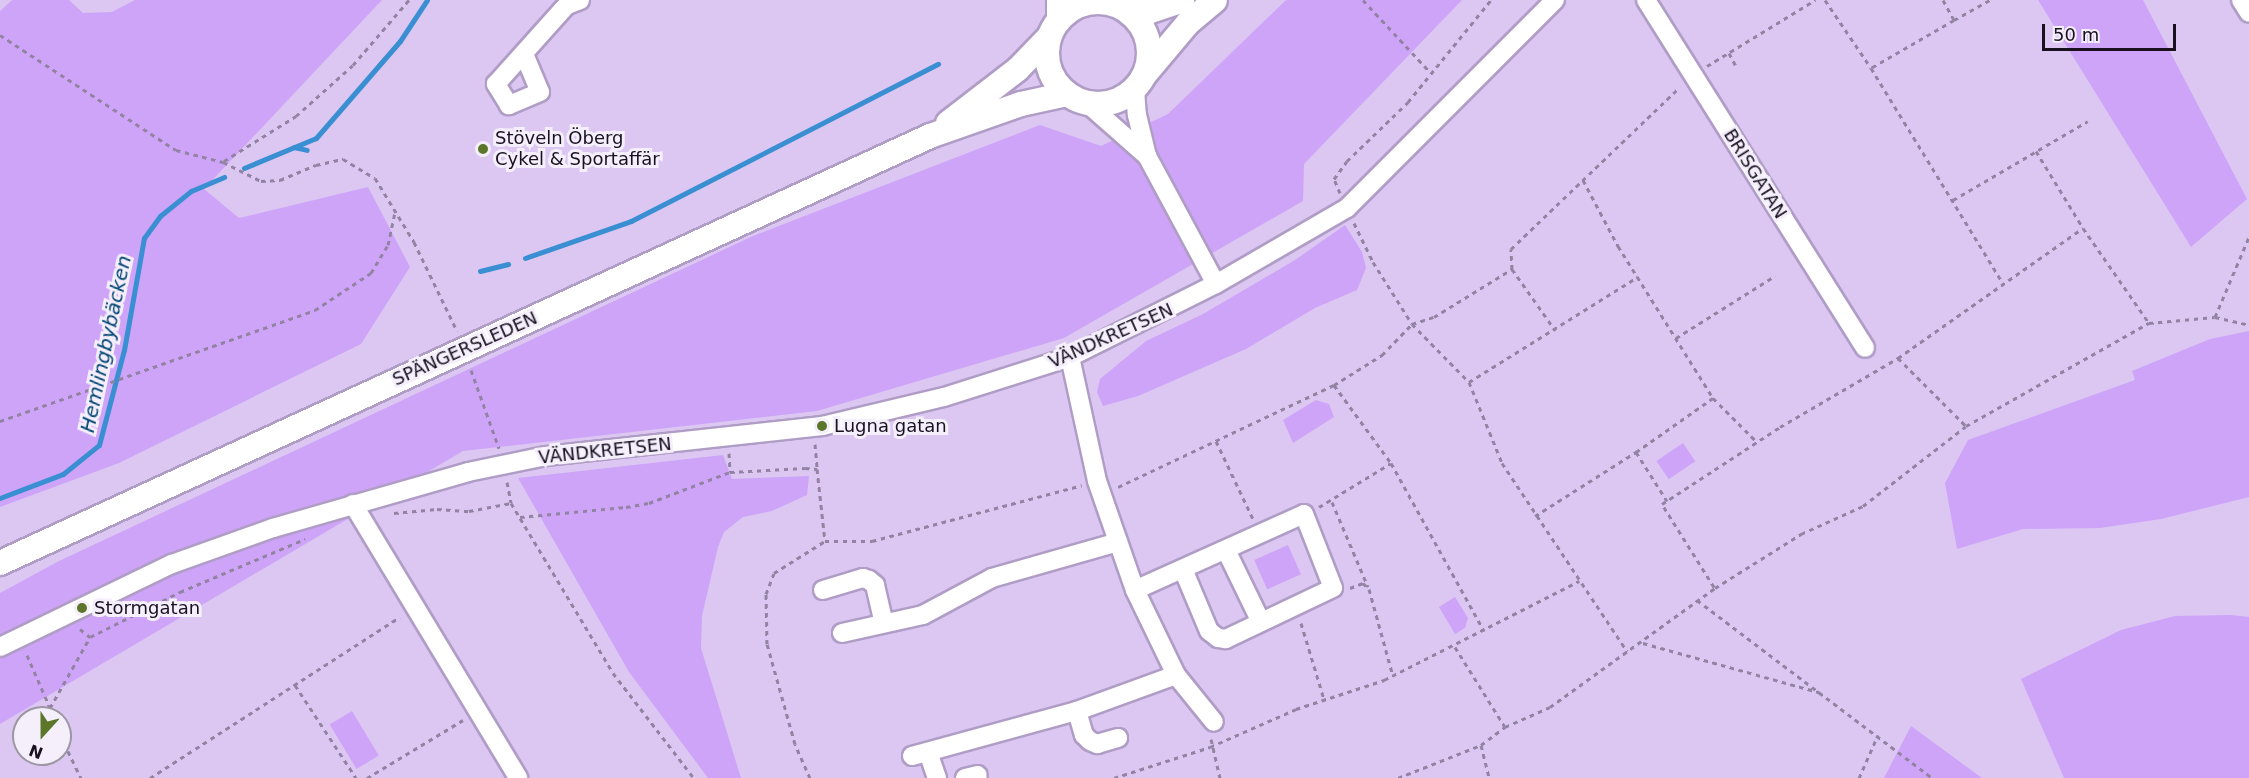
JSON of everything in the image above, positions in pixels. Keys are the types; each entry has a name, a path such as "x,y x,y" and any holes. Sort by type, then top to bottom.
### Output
{"main road":[{"name":"SPÄNGERSLEDEN","path":"930,136 1018,69 1054,20 1080,4 1115,4 1148,12 1182,0"},
{"name":"SPÄNGERSLEDEN","path":"0,562 930,136 1021,104 1078,99 1105,104 1141,81 1182,30 1215,0"},
{"path":"1115,4 1139,21 1147,38 1150,55 1141,81"},
{"path":"1054,20 1049,69 1078,99"}],"street":[{"name":"VÄNDKRETSEN","path":"0,647 172,564 357,512 468,472 546,456 822,426 944,397 1070,357 1216,284 1347,208 1555,0"},
{"name":"BRISGATAN","path":"1646,0 1865,348"},
{"path":"2241,0 2249,13"},
{"path":"524,54 574,2"},
{"path":"1141,81 1137,115 1147,156 1216,284"},
{"path":"1078,99 1147,156"},
{"path":"1070,357 1100,488 1135,590 1176,675 1214,722"},
{"path":"357,512 518,778"},
{"path":"1135,590 1304,514 1333,588 1226,639 1218,638 1209,631 1183,569"},
{"path":"842,633 923,615 992,578 1118,542"},
{"path":"0,556 24,550"},
{"path":"1226,550 1261,622"},
{"path":"823,590 863,578 869,580 875,585 884,623"},
{"path":"937,778 920,754 1077,711 1176,675"},
{"path":"1077,711 1084,735 1090,741 1097,744 1118,738"}],"path":[{"path":"223,162 296,116 353,65 409,0"},
{"path":"1363,0 1430,72"},
{"path":"1491,0 1430,72 1408,102 1334,179 1373,262 1412,324 1469,382 1502,463 1535,516 1627,651"},
{"path":"1555,330 1512,268 1511,249 1693,75 1815,0"},
{"path":"1825,0 1953,200 2002,282"},
{"path":"1943,0 1954,20"},
{"path":"1870,68 1990,0"},
{"path":"0,35 176,150 223,162 261,181 280,180 315,165 343,159 375,178 395,211 457,331"},
{"path":"1729,53 1736,66"},
{"path":"1953,200 2088,121"},
{"path":"2036,151 2083,228 2149,324"},
{"path":"1583,180 1638,277 1713,398 1756,442"},
{"path":"0,422 315,310 371,273 388,245 395,211"},
{"path":"1715,588 1662,504 1756,442 1898,357 2002,282 2083,228"},
{"path":"2215,317 2249,237"},
{"path":"810,778 795,744 767,644 766,594 774,573 825,541 872,541 1100,488 1216,441 1334,386 1382,355 1412,324 1434,317 1512,268"},
{"path":"1676,338 1775,276"},
{"path":"1469,382 1638,277"},
{"path":"1398,778 1481,745 1505,727 1550,707 1627,651 1642,643 1715,588 1801,534 1863,506 1966,426 2149,324 2215,317 2249,325"},
{"path":"1898,357 1966,426"},
{"path":"469,365 500,453"},
{"path":"1334,386 1391,463 1484,632"},
{"path":"1535,516 1636,452 1713,398"},
{"path":"814,441 825,541"},
{"path":"1216,441 1260,535"},
{"path":"1636,452 1667,501"},
{"path":"1304,514 1332,501 1391,463"},
{"path":"520,517 650,503 730,472 817,469"},
{"path":"505,475 511,503 613,673 694,778"},
{"path":"1332,501 1369,589 1393,676"},
{"path":"357,512 490,509 511,503"},
{"path":"51,706 90,637 180,592 309,537"},
{"path":"1114,778 1210,747 1324,699 1393,676 1455,647 1579,581"},
{"path":"1333,588 1363,584 1369,589"},
{"path":"1697,600 1932,778"},
{"path":"1295,607 1324,699"},
{"path":"150,778 414,608"},
{"path":"77,626 90,637"},
{"path":"19,638 49,706"},
{"path":"1642,643 1820,693"},
{"path":"1455,647 1505,727"},
{"path":"295,684 356,778"},
{"path":"367,778 478,711"},
{"path":"1214,722 1210,747 1220,778"},
{"path":"1859,778 1878,735"},
{"path":"1481,745 1489,778"},
{"path":"72,760 81,778"}],"shaded area":[{"path":"12,0 69,0 83,13 112,12 135,0 382,0 204,189 239,218 368,187 410,267 361,344 119,463 0,507 0,11"},
{"path":"1286,0 1462,0 1304,164 1303,201 1064,338 817,411 463,451 31,706 12,706 12,717 0,724 0,593 59,561 753,236 1040,125 1101,146 1168,114"},
{"path":"2038,0 2143,0 2247,199 2191,247"},
{"path":"1345,225 1362,252 1366,268 1357,290 1315,308 1246,349 1138,396 1103,406 1097,392 1100,379 1146,341 1203,314 1295,260"},
{"path":"2249,331 2249,497 2161,519 2100,528 2023,529 1957,549 1945,483 1968,440 2135,380 2132,371 2210,339"},
{"path":"1316,400 1329,404 1334,417 1293,443 1283,420"},
{"path":"1683,443 1695,461 1669,479 1656,461"},
{"path":"723,455 732,479 809,476 807,495 772,511 743,517 724,532 718,547 702,616 701,648 741,778 708,778 629,672 518,478"},
{"path":"1288,545 1301,574 1267,589 1254,560"},
{"path":"1455,597 1468,618 1465,628 1455,634 1439,607"},
{"path":"2175,616 2249,617 2249,778 2064,778 2021,679 2121,630"},
{"path":"352,711 379,756 356,769 330,724"},
{"path":"1911,726 1982,778 1884,778"}],"waterway":[{"name":"Hemlingbybäcken","path":"244,168 316,138 400,41 427,0"},
{"path":"525,258 631,221 938,64"},
{"name":"Hemlingbybäcken","path":"294,147 307,150"},
{"name":"Hemlingbybäcken","path":"0,498 63,474 99,445 124,350 144,238 160,216 191,191 224,177"},
{"path":"480,271 508,264"}],"place":[{"name":"Stöveln Öberg Cykel & Sportaffär","path":"483,149"},
{"name":"Lugna gatan","path":"822,426"},
{"name":"Stormgatan","path":"82,608"}]}
